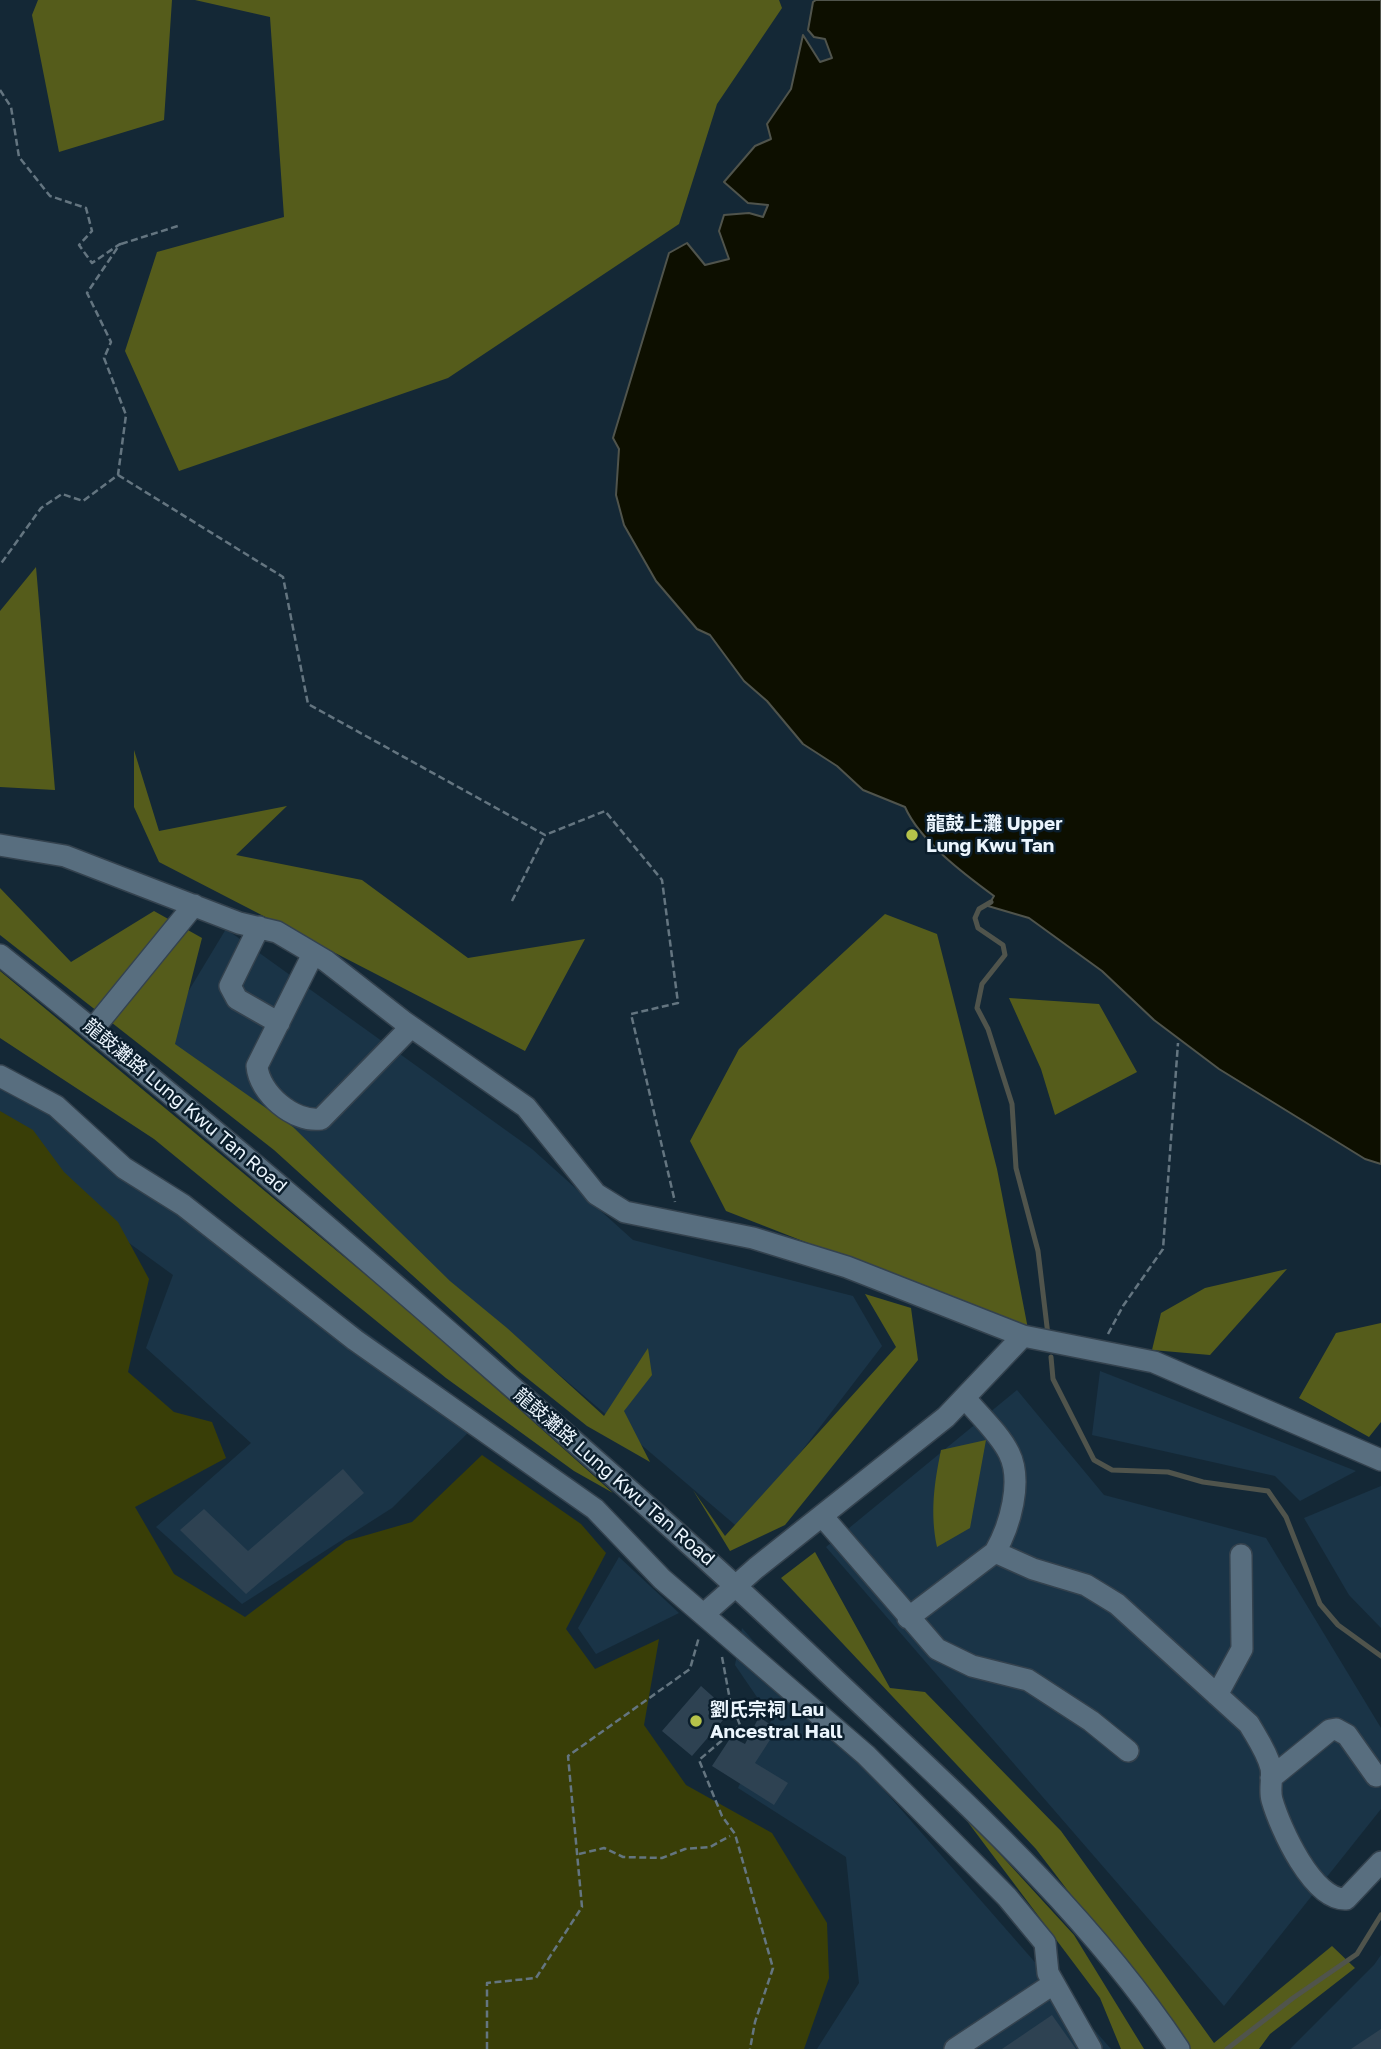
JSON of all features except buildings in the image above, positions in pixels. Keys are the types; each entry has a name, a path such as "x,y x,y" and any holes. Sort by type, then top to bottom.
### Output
{"street":[{"path":"0,845 65,856 194,905 277,932 313,954 537,1117 588,1185 608,1204 625,1212 753,1238 848,1267 1023,1336 1154,1362 1381,1460"},
{"path":"93,1029 194,905"},
{"path":"259,927 230,986 237,999 279,1023"},
{"path":"313,954 257,1066 259,1080 270,1095 305,1118 312,1120 327,1115 411,1027"},
{"name":"龍鼓灘路 Lung Kwu Tan Road","path":"0,955 93,1029 324,1223 737,1586 990,1827 1076,1914 1142,1994 1179,2049"},
{"path":"0,1076 57,1106 124,1168 183,1205 355,1340 585,1501 662,1579 866,1755 1007,1897 1045,1943 1046,1967 1053,1984 1091,2049"},
{"path":"704,1614 936,1425 1023,1336"},
{"path":"908,1618 995,1552 1009,1513 1015,1474 1009,1452 965,1398"},
{"path":"823,1517 937,1649 972,1666 1028,1680 1091,1721 1128,1751"},
{"path":"995,1552 1033,1569 1086,1585 1117,1604 1248,1724 1261,1742 1271,1768 1272,1798 1288,1838 1314,1881 1327,1895 1346,1899 1381,1862"},
{"path":"1217,1695 1242,1649 1241,1555"},
{"path":"1271,1778 1329,1730 1336,1729 1347,1735 1376,1776"},
{"path":"955,2049 1053,1984"}],"path":[{"path":"0,90 11,107 19,156 50,196 86,208 92,231 79,245 92,262 120,244 181,225"},
{"path":"0,565 41,508 62,494 83,501 118,475 126,415 104,358 111,342 87,293 120,244"},
{"path":"118,475 283,577 308,704 545,835"},
{"path":"512,901 545,835 605,811 662,880 678,1003 631,1014 676,1204"},
{"path":"1099,1352 1123,1306 1163,1250 1178,1042"},
{"path":"487,2049 487,1983 536,1978 582,1907 568,1756 690,1669 704,1614"},
{"path":"721,1628 730,1700 740,1725 699,1760 713,1797 735,1833 773,1969 755,2022 750,2049"},
{"path":"579,1854 604,1848 623,1857 662,1858 685,1849 710,1847 730,1836"}],"shaded area":[{"path":"1381,0 1381,1164 1365,1159 1219,1069 1154,1020 1102,971 1029,918 988,906 994,896 932,844 905,807 863,790 837,766 803,744 767,701 744,681 710,635 697,629 656,581 624,525 616,495 619,449 613,438 669,253 687,243 705,265 729,259 719,231 724,215 749,213 763,217 768,205 748,203 724,182 755,146 771,139 767,124 791,89 803,35 820,62 832,58 825,39 814,37 808,30 813,2"},
{"path":"226,929 532,1149 633,1240 853,1296 882,1346 741,1530 162,1035"},
{"path":"0,1069 484,1417 392,1508 242,1604 156,1527 251,1443 146,1348 173,1275 0,1149"},
{"path":"1100,1371 1356,1471 1300,1501 1275,1476 1092,1435"},
{"path":"1017,1390 1104,1495 1266,1538 1381,1728 1381,1809 1224,2006 826,1547"},
{"path":"1381,1486 1381,1628 1349,1595 1304,1518"},
{"path":"619,1557 679,1613 596,1654 578,1628"},
{"path":"742,1628 1111,2049 817,2049 859,1983 846,1857 738,1788 772,1719 735,1665"},
{"path":"1381,1955 1381,2049 1290,2049 1374,1965"}],"green space":[{"path":"38,0 172,0 164,120 59,152 32,15"},
{"path":"195,0 779,0 782,8 717,104 679,224 448,378 179,471 125,351 157,252 284,217 270,17"},
{"path":"36,567 55,790 0,787 0,611"},
{"path":"134,750 159,831 287,806 236,855 362,880 468,958 585,939 525,1051 159,862 134,807"},
{"path":"0,888 71,962 154,911 202,938 175,1044 293,1127 450,1281 507,1328 604,1416 648,1348 652,1375 624,1411 650,1462 587,1426 517,1370 274,1150 0,935"},
{"path":"885,914 937,934 997,1169 1028,1329 726,1211 690,1141 739,1049"},
{"path":"0,971 414,1315 613,1493 574,1471 446,1378 154,1139 0,1038"},
{"path":"1009,998 1099,1004 1137,1072 1055,1115 1041,1069"},
{"path":"0,1111 33,1130 64,1172 118,1222 149,1279 128,1372 174,1412 212,1422 226,1458 135,1507 174,1574 245,1617 346,1541 412,1522 482,1455 581,1524 606,1553 566,1629 595,1669 659,1639 644,1725 686,1785 772,1833 827,1923 829,1978 804,2049 0,2049"},
{"path":"1287,1269 1210,1355 1152,1350 1161,1313 1205,1288"},
{"path":"865,1294 911,1308 918,1360 785,1525 730,1551 693,1490 725,1536 896,1347"},
{"path":"1381,1323 1381,1422 1369,1437 1299,1398 1336,1333"},
{"path":"986,1440 970,1528 937,1547 934,1498 941,1450"},
{"path":"815,1552 890,1688 925,1692 1061,1831 1214,2043 1332,1946 1355,1968 1270,2034 1259,2049 1189,2049 1036,1849 781,1578"},
{"path":"955,1805 1074,1935 1144,2049 1121,2049 1100,1998"}],"waterway":[{"path":"991,902 979,909 975,918 978,928 1003,945 1005,955 982,984 977,1008 988,1029 1012,1104 1016,1168 1038,1251 1048,1335"},
{"path":"1051,1357 1053,1379 1094,1460 1112,1470 1168,1472 1203,1482 1268,1491 1286,1517 1320,1604 1338,1625 1381,1656"},
{"path":"1227,2049 1293,1998 1357,1954 1381,1915"}],"place":[{"name":"龍鼓上灘 Upper Lung Kwu Tan","path":"912,835"},
{"name":"劉氏宗祠 Lau Ancestral Hall","path":"696,1721"}]}
